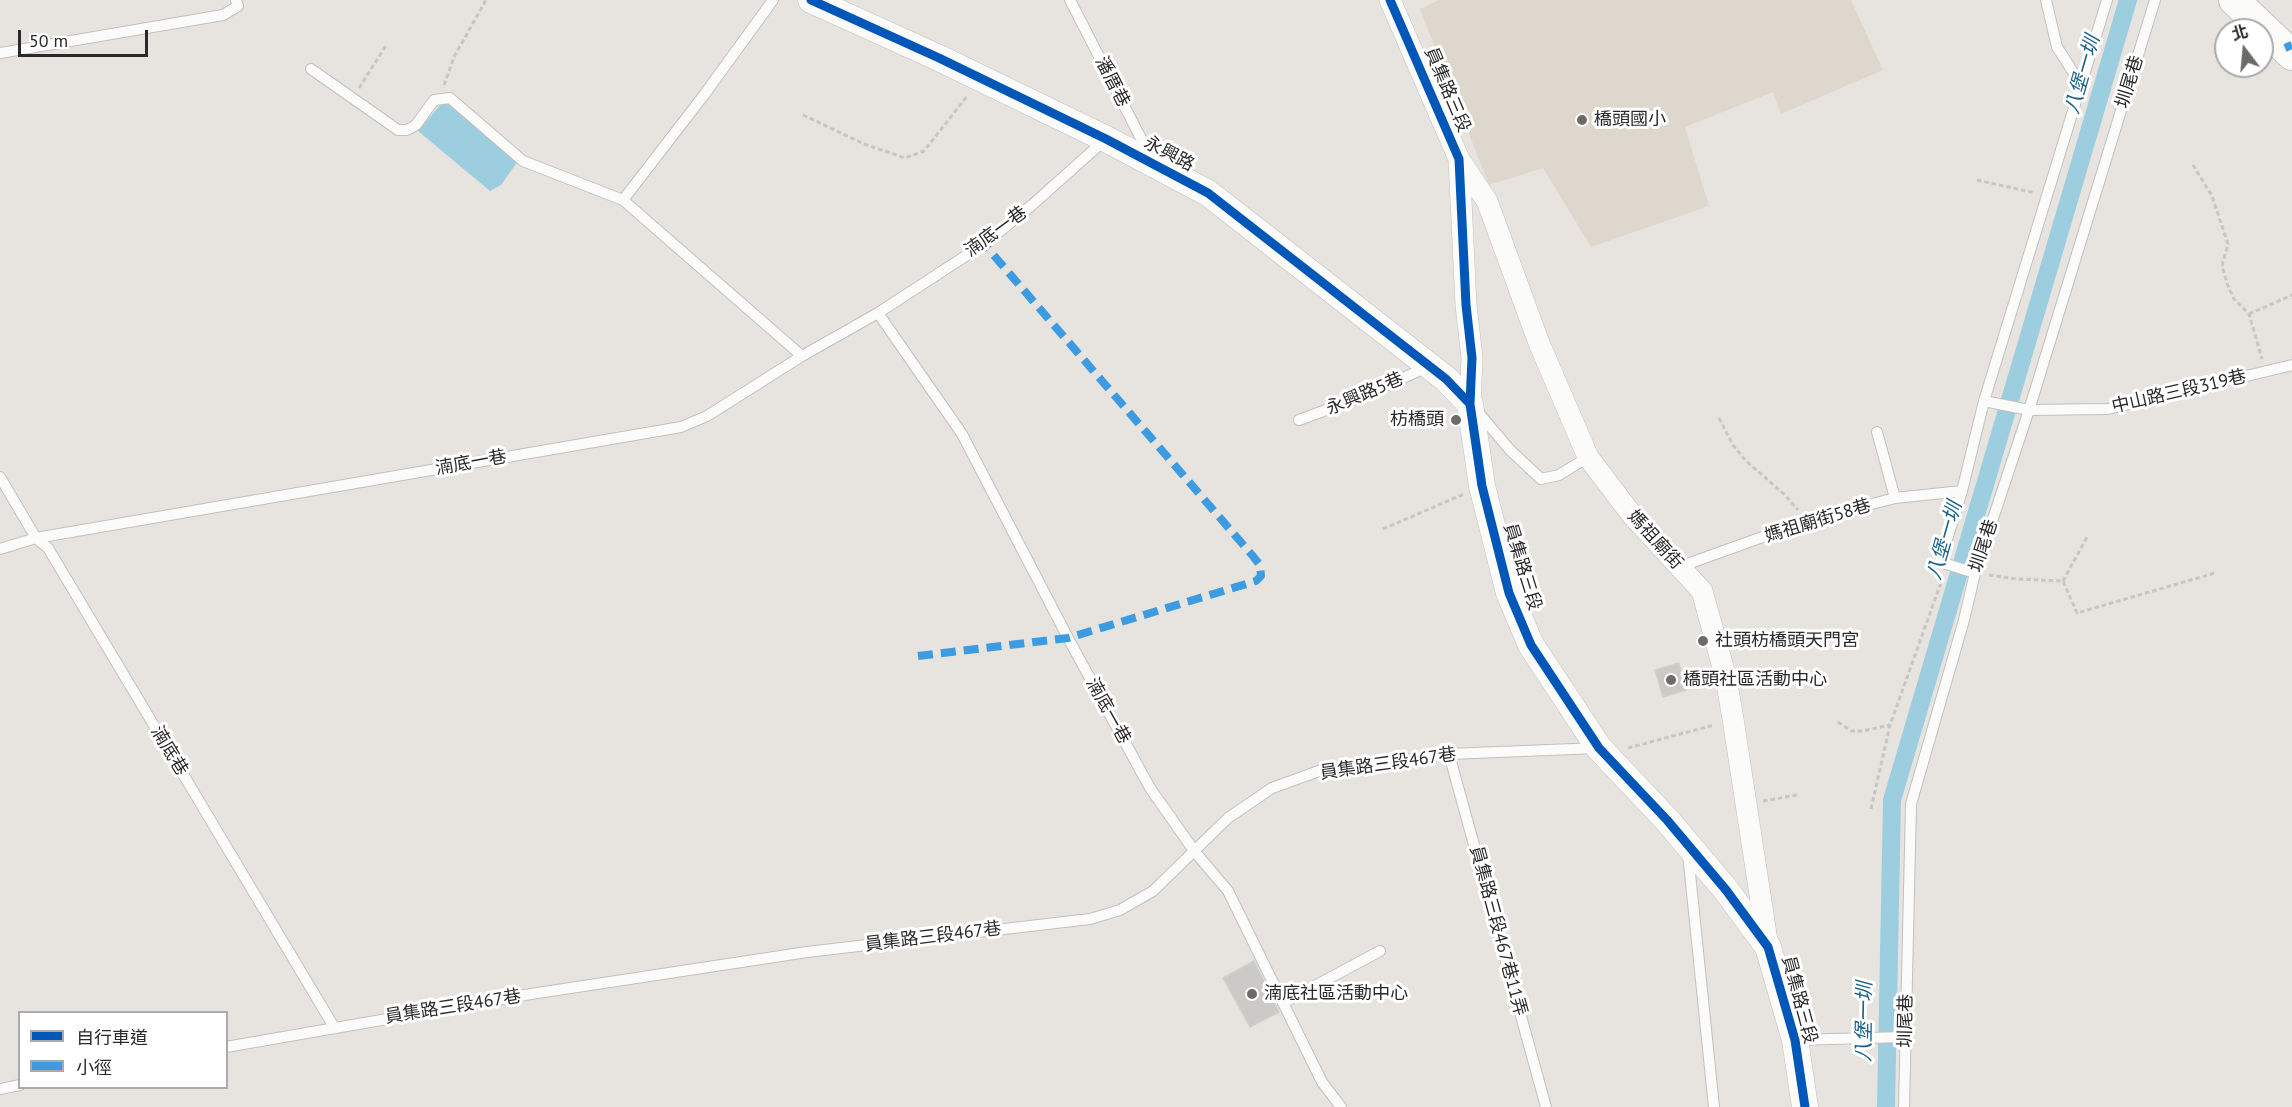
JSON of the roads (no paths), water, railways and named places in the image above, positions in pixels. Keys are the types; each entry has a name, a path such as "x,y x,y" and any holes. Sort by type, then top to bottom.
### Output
{"main road":[{"path":"2234,0 2292,55"}],"street":[{"name":"永興路","path":"811,0 981,78 1106,139 1209,193 1430,366 1470,404"},
{"name":"員集路三段","path":"1390,0 1459,159 1466,305 1472,358 1470,404 1482,486 1509,593 1531,645 1599,748 1687,843 1726,890 1768,947 1795,1040 1805,1107"},
{"name":"媽祖廟街","path":"1459,159 1486,201 1539,343 1588,457 1632,516 1702,591 1726,678 1734,719 1768,947"}],"lane":[{"path":"0,53 223,15 238,6 236,0"},
{"path":"623,200 704,95 772,0"},
{"name":"潘厝巷","path":"1070,0 1154,164"},
{"path":"2046,0 2057,47 2082,86"},
{"name":"圳尾巷","path":"1975,573 1941,562 1962,491 1984,401 2107,0"},
{"name":"圳尾巷","path":"1904,1107 1911,804 1965,620 1975,573 2029,410 2155,0"},
{"path":"311,69 398,130 407,130 416,125 434,100 450,98 523,161 623,200 802,356"},
{"name":"湳底一巷","path":"0,549 36,538 681,427 707,416 802,356 878,313 984,244 1106,139"},
{"name":"湳底一巷","path":"878,313 962,434 1068,638 1150,788 1195,852 1228,891 1322,1082 1341,1107"},
{"name":"中山路三段319巷","path":"1984,401 2029,410 2108,409 2292,365"},
{"name":"永興路5巷","path":"1299,420 1364,396 1430,366"},
{"path":"1470,404 1510,450 1541,479 1559,475 1588,457"},
{"path":"1877,432 1895,498"},
{"name":"湳底巷","path":"0,477 36,538 48,548 334,1027"},
{"name":"媽祖廟街58巷","path":"1678,567 1807,521 1895,498 1962,491"},
{"name":"員集路三段467巷","path":"228,1047 531,994 807,952 1090,919 1120,910 1153,891 1228,818 1272,788 1319,771 1449,754 1599,748"},
{"name":"員集路三段467巷11弄","path":"1449,754 1546,1107"},
{"path":"1687,843 1714,1107"},
{"path":"1283,1003 1380,951"},
{"path":"1795,1040 1905,1037"},
{"path":"0,1089 18,1085"}],"water":[{"path":"441,104 450,104 518,161 501,185 490,191 418,131"}],"waterway":[{"name":"八堡一圳","path":"1886,1107 1892,800 2128,0"}],"place":[{"name":"橋頭國小","path":"1582,120"},
{"name":"枋橋頭","path":"1456,420"},
{"name":"社頭枋橋頭天門宮","path":"1703,641"},
{"name":"橋頭社區活動中心","path":"1671,680"},
{"name":"湳底社區活動中心","path":"1252,994"}]}
